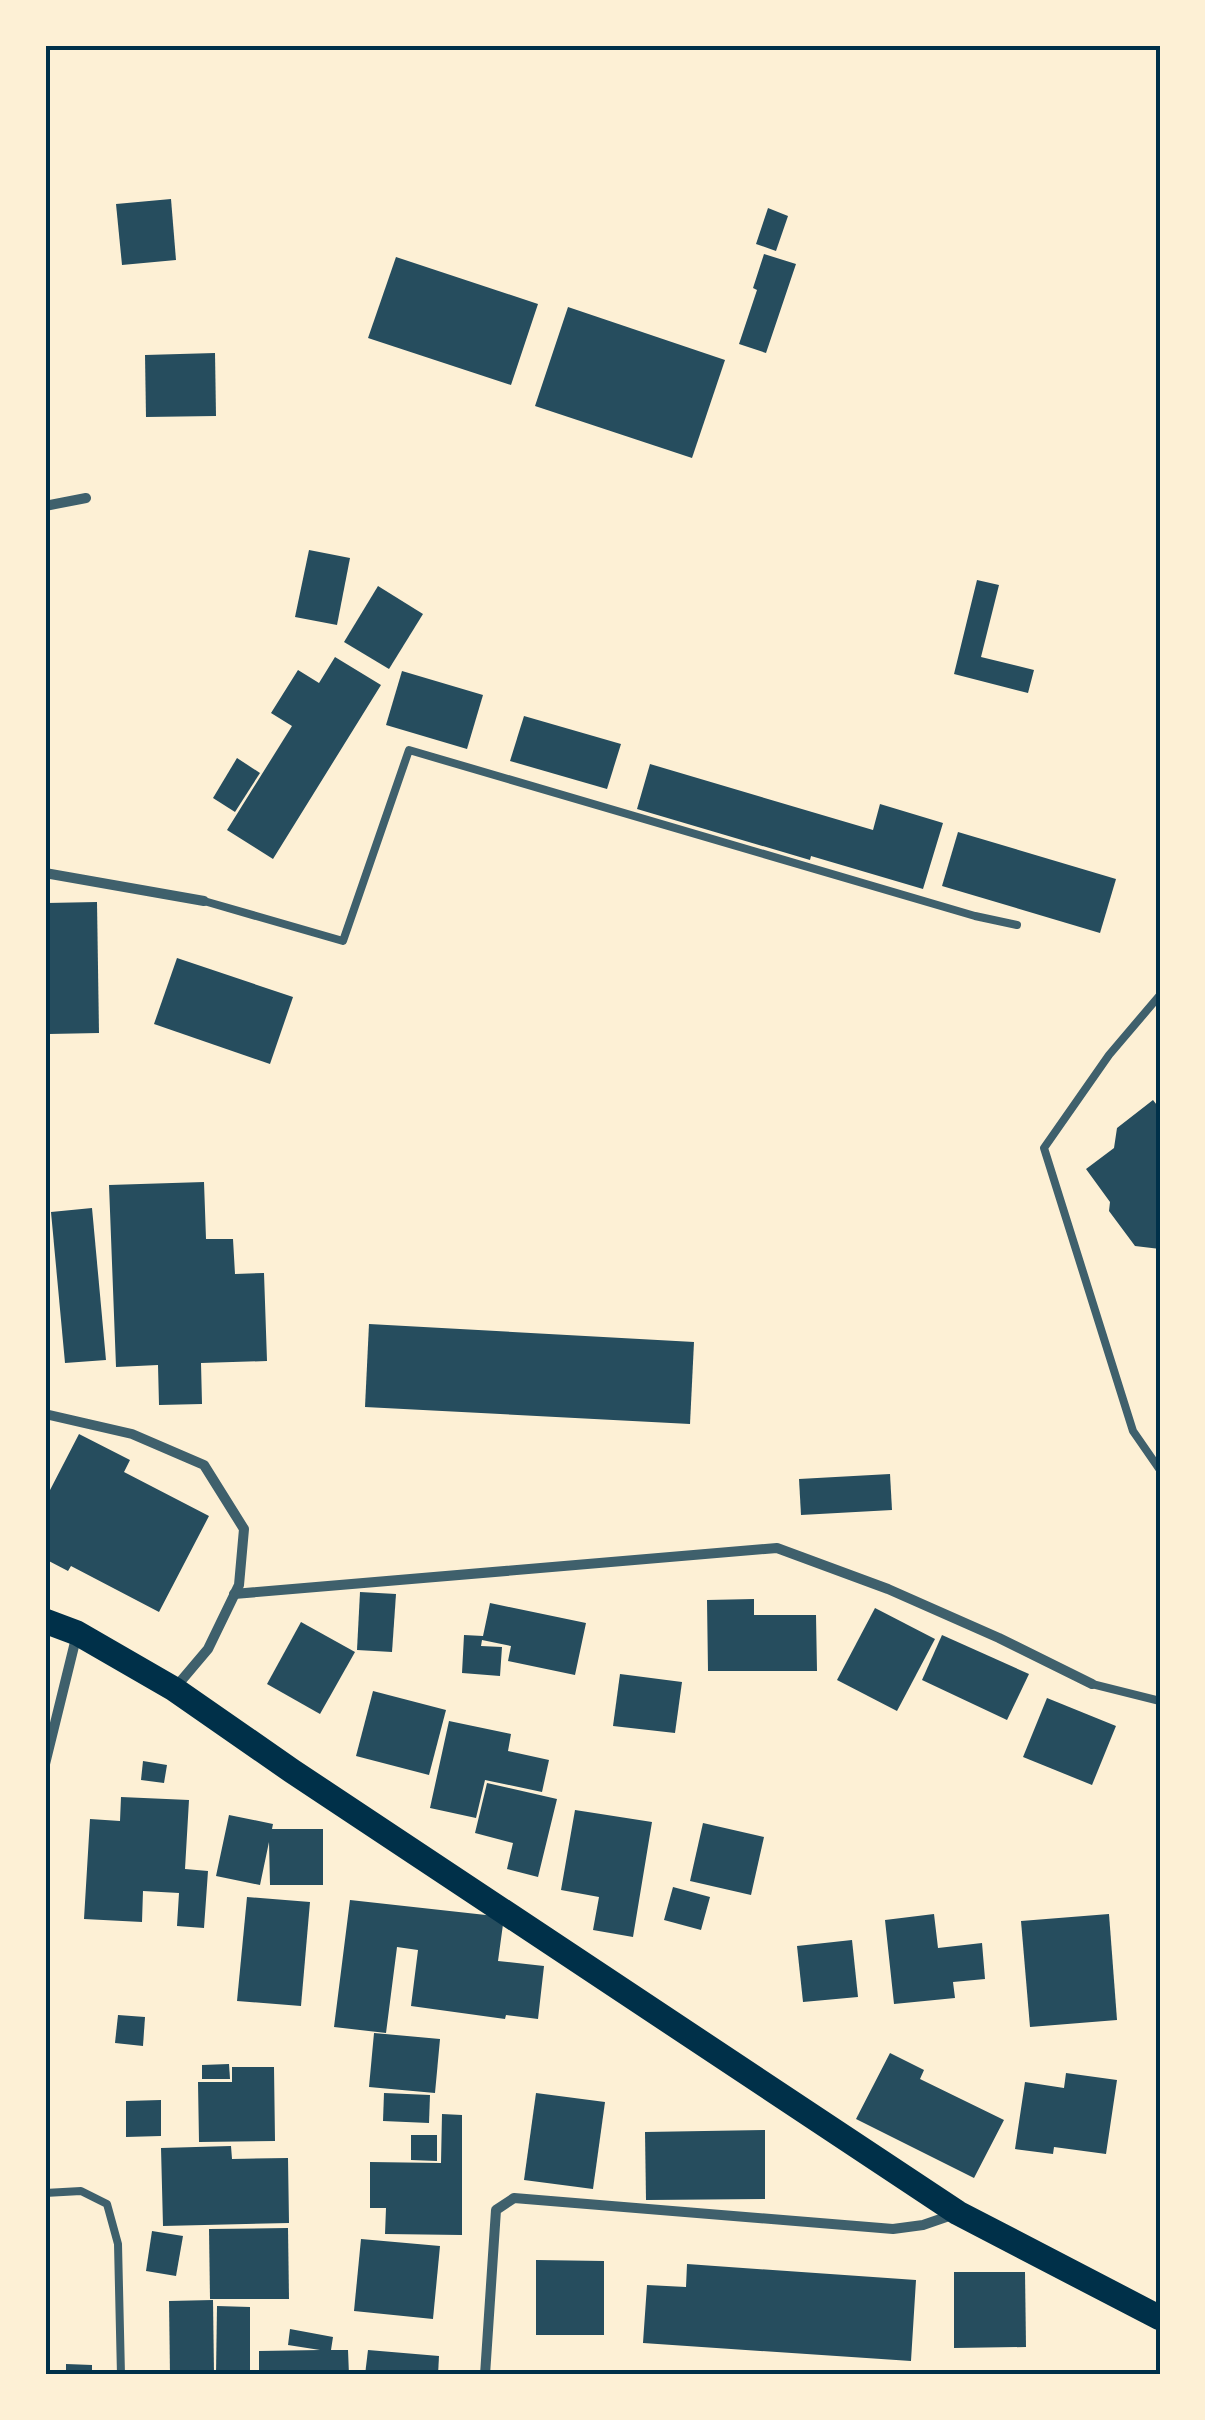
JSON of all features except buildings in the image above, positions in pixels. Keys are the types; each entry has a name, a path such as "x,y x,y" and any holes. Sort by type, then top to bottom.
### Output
{"main road":[{"path":"45,1621 77,1634 174,1689 324,1793 958,2213 1160,2318"}],"street":[{"path":"45,506 86,498"},
{"path":"45,873 204,901"},
{"path":"45,1414 132,1434 204,1464 244,1530 239,1585 208,1649 174,1689"},
{"path":"234,1594 777,1548 888,1589 1092,1684"},
{"path":"45,1764 77,1634"},
{"path":"484,2375 496,2210 514,2198 893,2230 958,2213"}],"lane":[{"path":"204,901 342,941 409,750 1017,925"},
{"path":"1160,995 1109,1055 1044,1148 1133,1431 1160,1470"},
{"path":"1092,1684 1160,1701"},
{"path":"45,2192 80,2191 107,2204 118,2244 121,2375"}]}
